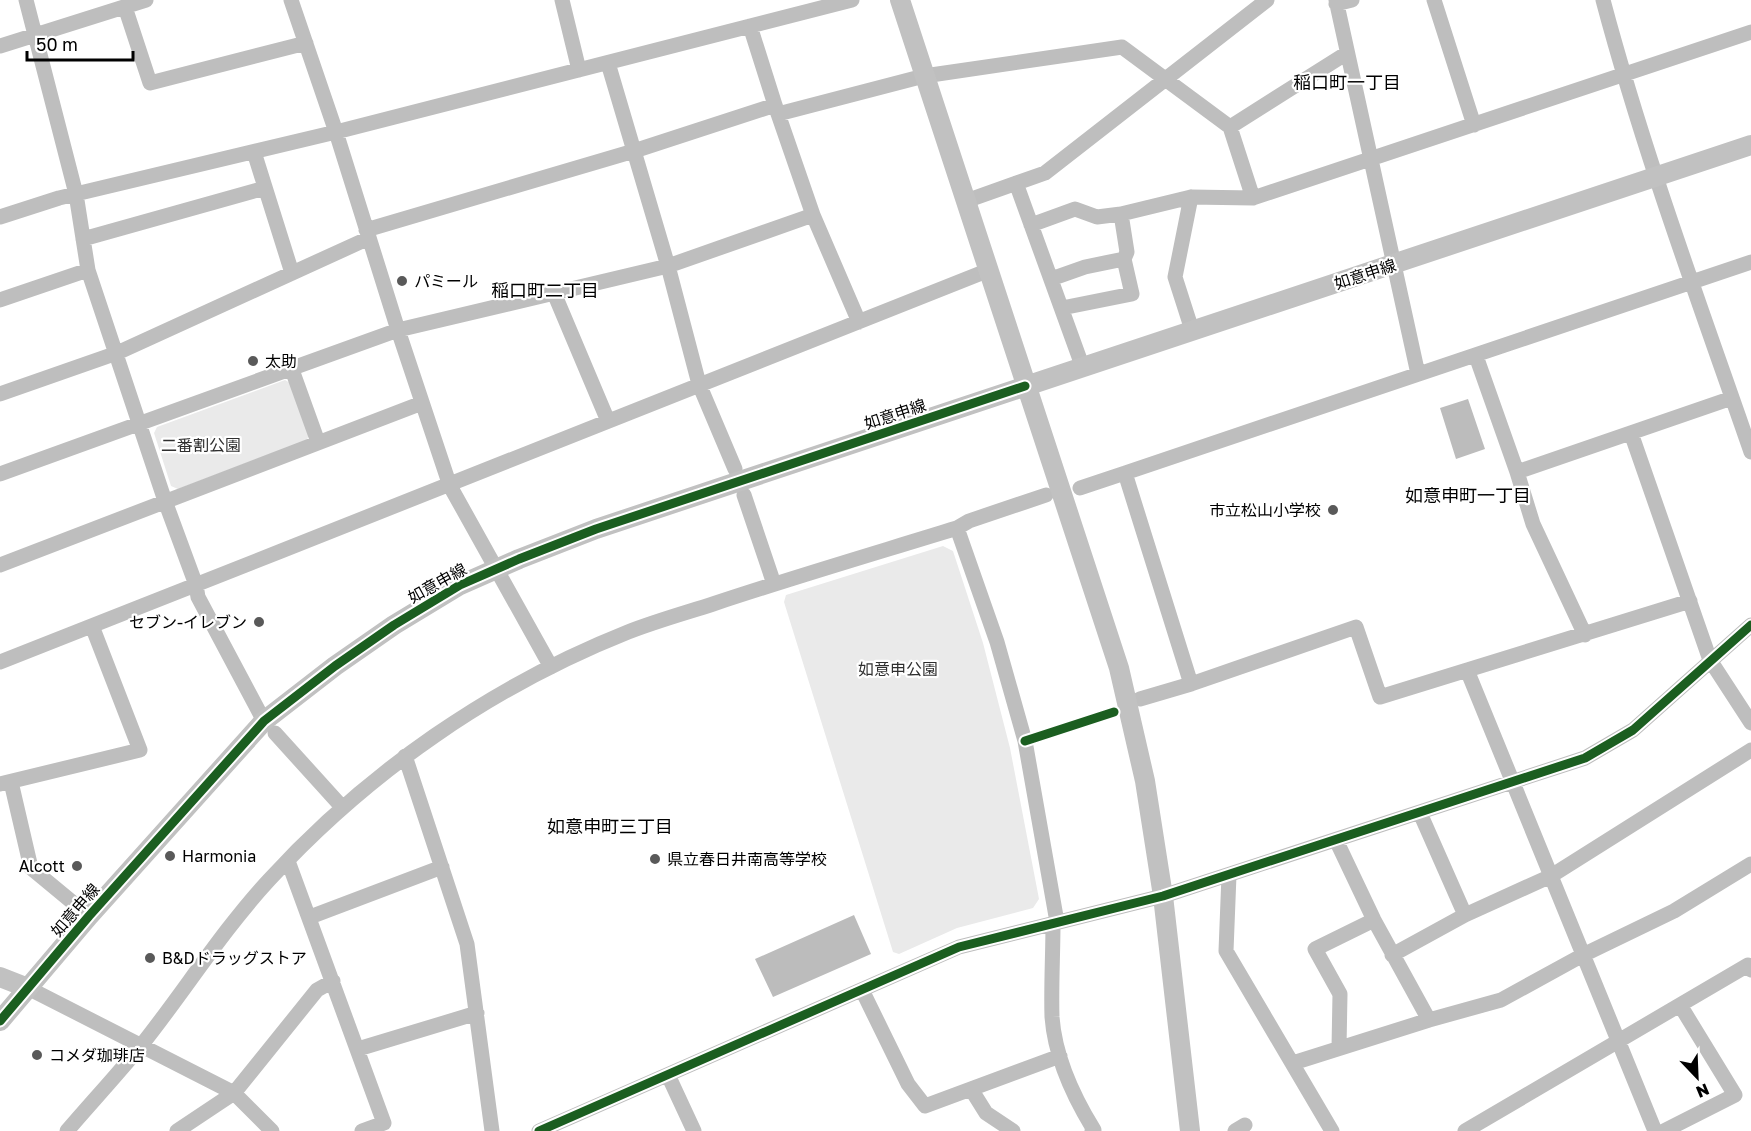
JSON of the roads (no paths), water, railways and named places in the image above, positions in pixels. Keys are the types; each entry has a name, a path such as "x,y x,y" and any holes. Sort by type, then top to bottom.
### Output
{"street":[{"path":"26,0 76,194 88,270 165,501 196,585 198,597 270,727 342,807"},
{"path":"0,46 146,0"},
{"path":"291,0 450,486 551,668"},
{"path":"562,0 579,70"},
{"path":"0,217 76,194 336,132 852,0"},
{"path":"900,0 1119,668 1145,781 1163,896 1190,1131"},
{"path":"966,201 1045,173 1267,0"},
{"path":"1352,0 1336,2 1418,374"},
{"path":"1434,0 1474,124"},
{"path":"1603,0 1623,75 1655,177 1751,452"},
{"path":"125,7 150,83 306,43"},
{"path":"750,26 813,215 859,322"},
{"path":"1031,225 1075,209 1097,217 1121,214 1191,197 1253,198 1751,32"},
{"path":"0,394 117,353 292,273 368,234 634,151 777,110 924,76 1122,47 1230,127 1253,198"},
{"path":"1230,127 1347,53"},
{"path":"608,63 668,266 699,384 735,470"},
{"name":"如意申線","path":"0,1021 89,916 270,727 335,666 394,624 460,585 496,568 596,529 1751,145"},
{"path":"254,152 292,273"},
{"path":"1016,183 1083,368"},
{"path":"83,239 265,188"},
{"path":"1191,197 1175,277 1192,330"},
{"path":"1062,308 1132,294 1124,259 1127,252 1121,214"},
{"path":"0,474 398,330 668,266 813,215"},
{"path":"1051,279 1085,267 1124,259"},
{"path":"1080,488 1751,262"},
{"path":"0,300 88,270"},
{"path":"0,662 450,486 699,384 989,270"},
{"path":"554,293 608,421"},
{"path":"1476,356 1533,525 1585,634"},
{"path":"291,367 318,442"},
{"path":"1517,472 1732,398"},
{"path":"0,565 422,403"},
{"path":"1632,433 1710,660 1751,723"},
{"path":"1125,473 1191,684"},
{"path":"744,495 774,584"},
{"path":"74,1128 269,879 342,807 405,756 462,717 551,668 628,632 957,528 969,521 1046,495"},
{"path":"957,528 997,642 1024,741 1055,922 1052,1018 1060,1056 1076,1101 1094,1130 1092,1131"},
{"path":"1140,699 1191,684 1356,627 1380,697 1690,601"},
{"path":"540,1131 959,947 1163,896 1585,758 1632,730 1751,625"},
{"path":"89,916 31,868 5,783 140,750 92,626"},
{"path":"1467,670 1655,1131"},
{"path":"1392,955 1465,915 1551,876 1751,750"},
{"path":"405,756 467,944 492,1131"},
{"path":"1420,813 1465,915"},
{"path":"1336,840 1392,955 1429,1020"},
{"path":"288,861 384,1123 362,1131"},
{"path":"310,917 442,867"},
{"path":"1293,1063 1501,1000 1583,955 1674,911 1749,869"},
{"path":"1229,875 1226,951 1332,1131"},
{"path":"1339,1048 1340,994 1316,949 1374,920"},
{"path":"1465,1131 1748,965 1751,970"},
{"path":"0,977 28,988 234,1093 272,1131"},
{"path":"177,1131 234,1093 317,990 333,981"},
{"path":"861,990 908,1084 925,1106 1060,1056"},
{"path":"1664,1131 1735,1095 1680,1005"},
{"path":"358,1049 477,1013"},
{"path":"668,1075 693,1131"},
{"path":"972,1089 986,1113 1013,1131"}],"place":[{"name":"パミール","path":"402,281"},
{"name":"太助","path":"253,361"},
{"name":"市立松山小学校","path":"1333,510"},
{"name":"セブン-イレブン","path":"259,622"},
{"name":"Harmonia","path":"170,856"},
{"name":"県立春日井南高等学校","path":"655,859"},
{"name":"Alcott","path":"77,866"},
{"name":"B&Dドラッグストア","path":"150,958"},
{"name":"コメダ珈琲店","path":"37,1055"}],"district":[{"name":"稲口町一丁目","path":"1347,83"},
{"name":"稲口町二丁目","path":"545,291"},
{"name":"如意申町一丁目","path":"1468,496"},
{"name":"如意申町三丁目","path":"610,827"}],"park label":[{"name":"二番割公園","path":"201,445"},
{"name":"如意申公園","path":"898,669"}]}
